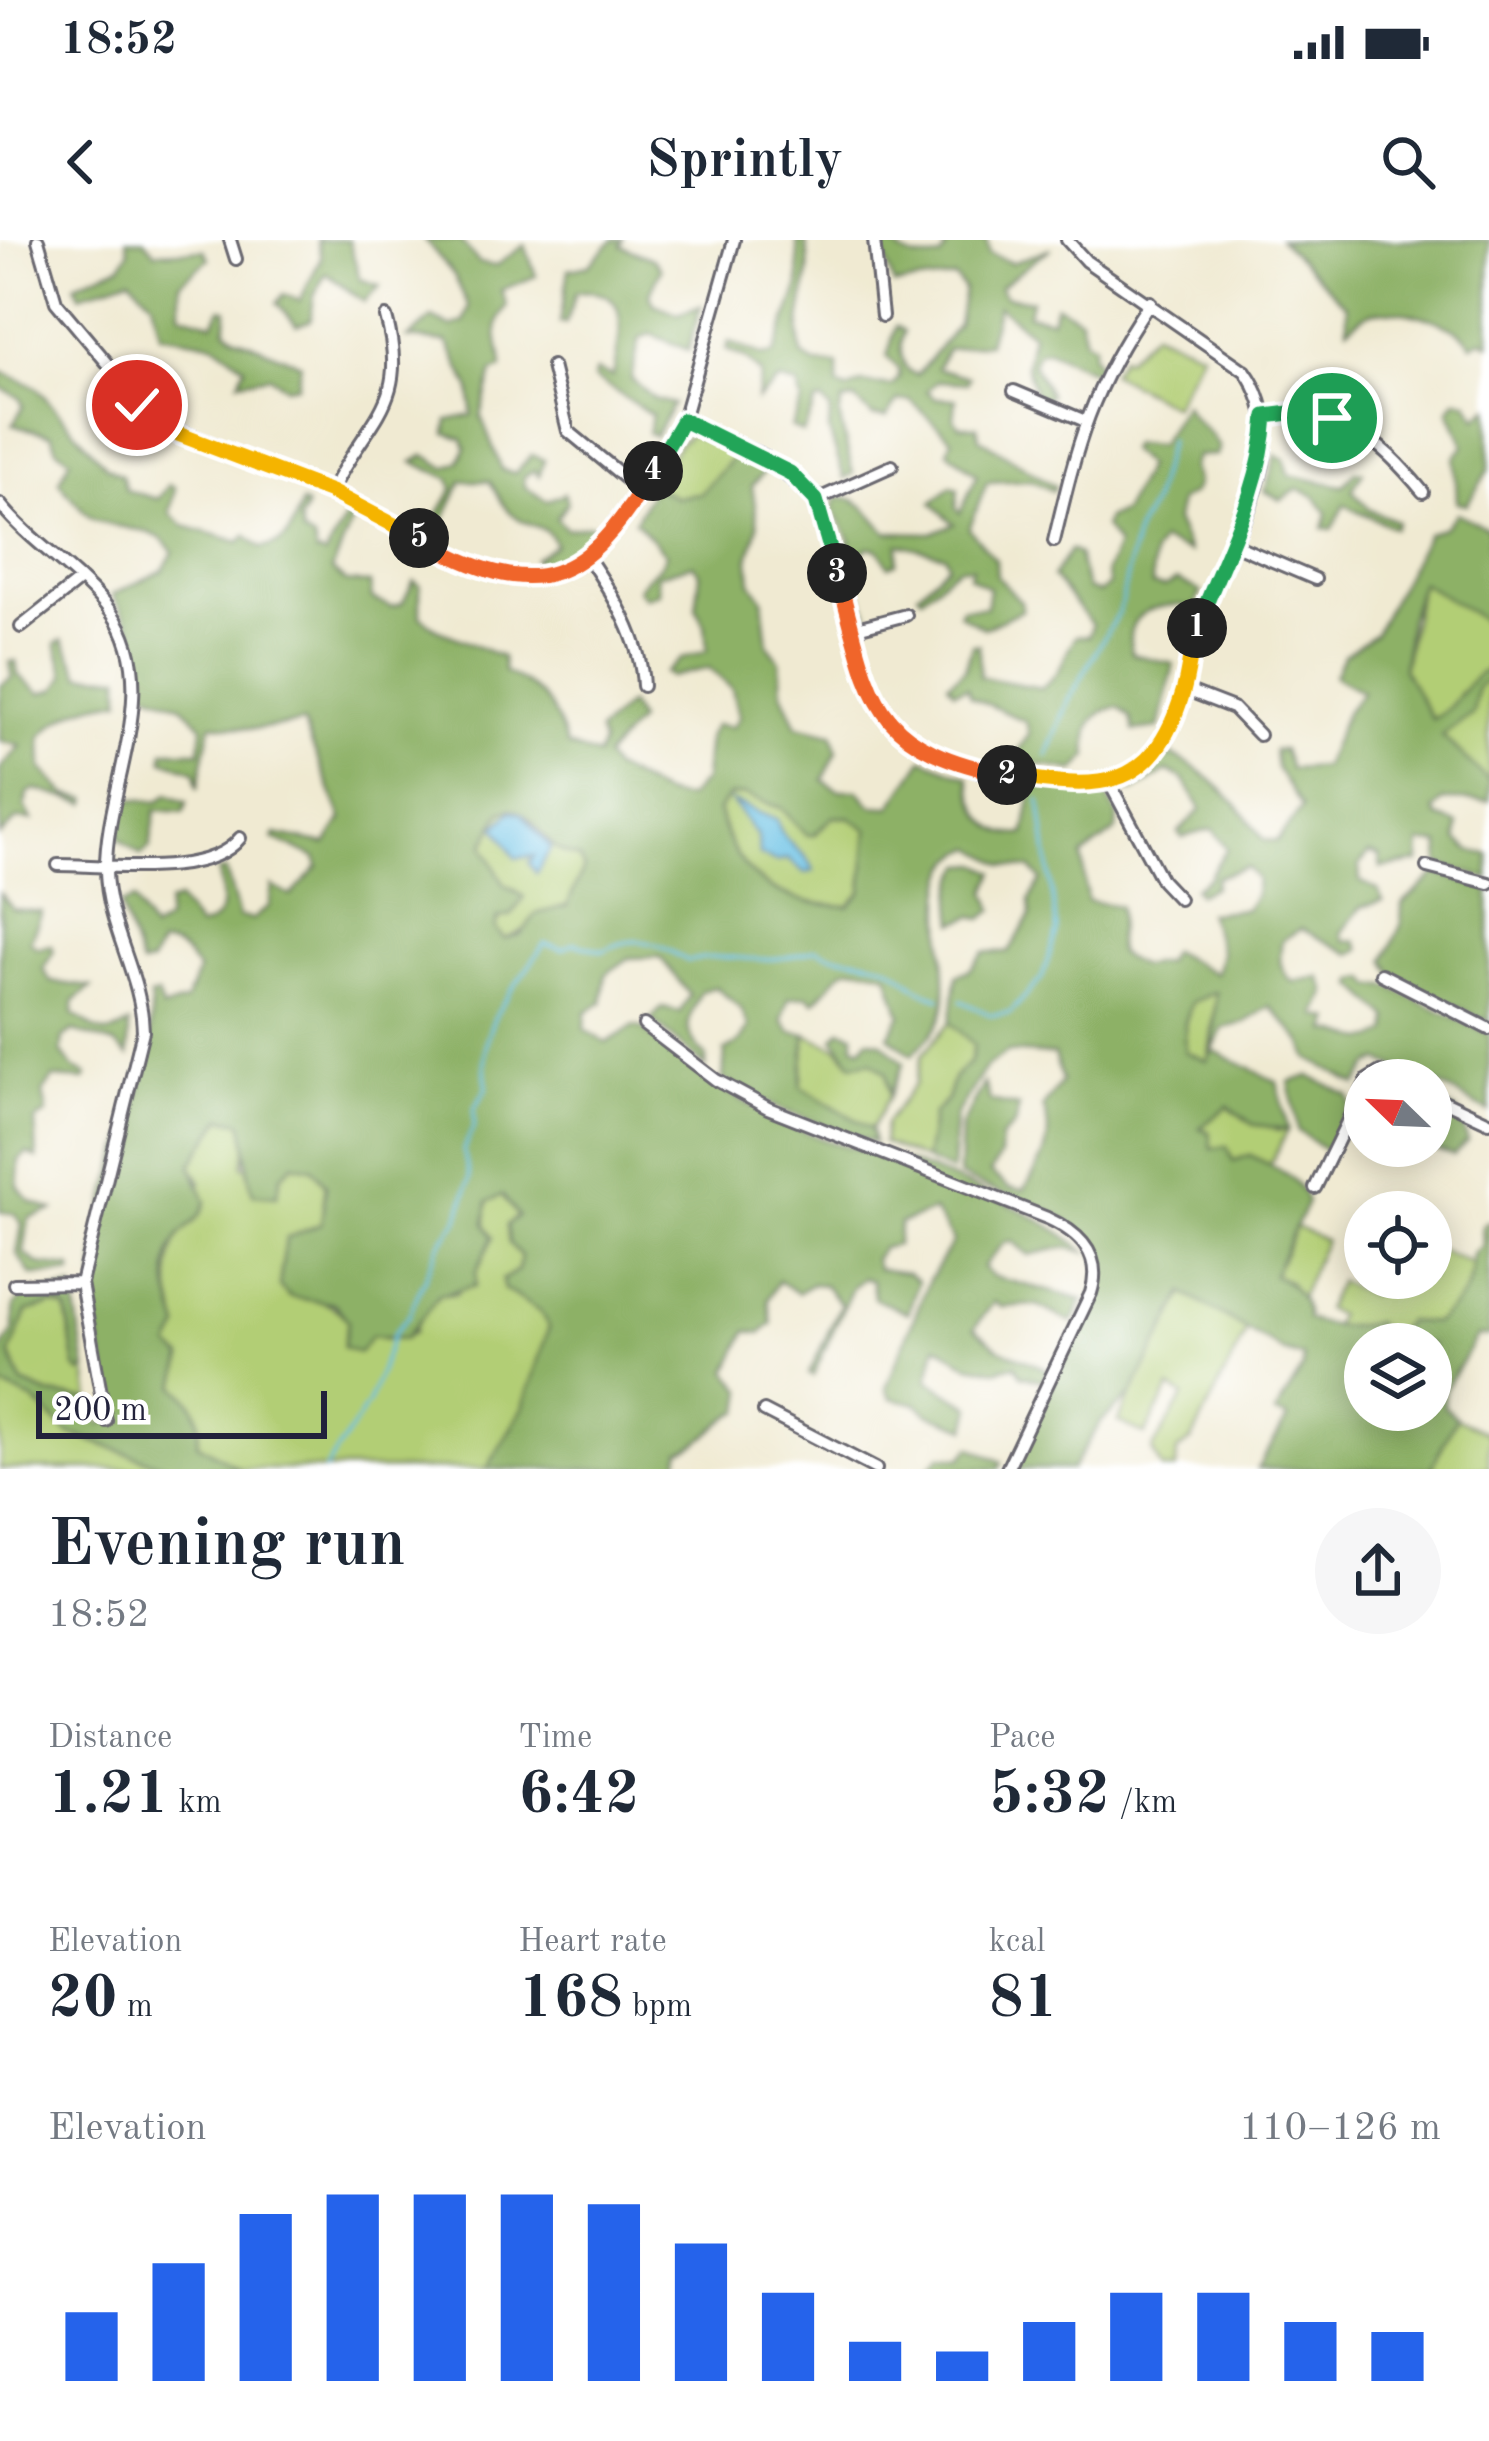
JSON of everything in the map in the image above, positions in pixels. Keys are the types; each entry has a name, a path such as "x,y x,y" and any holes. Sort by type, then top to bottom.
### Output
{"street":[{"path":"38,240 56,302 147,414 178,434 331,492 443,552 506,576 534,578 589,559 641,491 683,420 734,240"},
{"path":"230,240 236,259"},
{"path":"874,240 882,316"},
{"path":"683,420 764,456 816,500 878,709 931,755 1010,776 1110,784 1151,755 1166,736 1184,688 1194,639 1264,457 1266,416 1260,392 1245,371 1086,261 1067,240"},
{"path":"1054,541 1083,421 1114,355 1150,302"},
{"path":"331,492 348,456 392,395 395,348 386,316"},
{"path":"552,366 568,431 641,491"},
{"path":"1014,391 1083,421"},
{"path":"1266,416 1328,416 1367,432 1424,492"},
{"path":"816,500 892,466"},
{"path":"0,504 108,608 129,654 131,704 106,865 111,912 140,999 143,1030 81,1283 106,1421"},
{"path":"1233,544 1316,579"},
{"path":"589,559 609,588 642,660 643,686"},
{"path":"21,627 80,580"},
{"path":"853,629 906,615"},
{"path":"1184,688 1233,708 1259,735"},
{"path":"1110,784 1162,881 1180,899"},
{"path":"58,865 201,863 230,850 239,838"},
{"path":"1427,867 1489,884"},
{"path":"1381,974 1489,1029"},
{"path":"644,1025 716,1080 767,1108 826,1135 895,1154 1072,1229 1096,1264 1095,1279 1007,1469"},
{"path":"1452,1105 1489,1122"},
{"path":"1315,1188 1344,1128"},
{"path":"14,1283 81,1283"},
{"path":"764,1411 876,1469"}],"green space":[{"path":"126,240 144,240 155,252 204,250 209,259 180,283 180,313 213,323 221,308 227,310 226,329 234,336 301,364 297,385 286,387 269,376 239,381 245,366 213,343 160,334 152,301 130,278 80,295 75,284 121,265 129,251"},
{"path":"317,240 349,240 360,279 380,286 364,302 326,273 314,295 311,320 297,325 277,303 284,294 300,301 321,258"},
{"path":"425,240 460,240 479,263 495,266 525,245 536,276 501,290 507,306 497,329 502,368 493,372 481,416 502,470 515,473 532,455 544,460 539,476 534,470 524,477 525,487 547,501 564,493 567,503 557,518 566,529 591,525 595,535 568,559 537,564 534,559 555,545 552,538 512,514 489,481 462,481 438,533 430,528 453,489 450,479 413,462 425,455 446,468 459,462 466,448 463,439 446,433 448,420 472,415 471,390 447,342 408,338 432,318 451,327 464,322 469,307 454,275"},
{"path":"613,240 623,240 621,246 655,260 661,269 650,294 654,304 679,314 701,306 688,350 651,334 640,338 631,379 654,399 673,404 655,436 648,433 652,415 594,378 597,371 613,377 620,330 616,305 608,296 576,292 566,323 560,323 569,269 589,265"},
{"path":"805,240 808,269 800,325 802,355 815,364 838,365 838,386 847,390 862,383 892,386 899,378 899,369 887,357 896,326 904,331 904,363 917,375 958,324 964,289 955,278 894,285 879,240 890,240 906,254 925,259 941,258 946,250 940,240 987,240 989,254 1012,263 1051,248 999,287 1005,296 1031,300 1028,314 1051,319 1056,305 1080,318 1085,340 1094,344 1092,355 1099,364 1095,372 1047,350 1038,352 1033,364 1049,394 1046,399 1035,395 1026,366 1032,334 998,306 988,343 947,349 937,368 969,377 967,383 938,381 927,391 936,398 956,399 954,419 960,426 977,426 980,438 1055,486 1053,491 1030,480 987,482 969,529 996,560 997,576 1021,602 1022,610 984,628 959,614 962,608 986,607 989,588 969,576 972,567 958,567 922,597 918,593 948,564 945,555 899,544 896,563 889,566 878,549 869,547 859,554 857,582 868,614 856,608 840,554 840,546 851,542 833,510 836,498 859,503 887,532 931,533 954,524 932,503 951,486 958,489 956,509 960,513 977,475 948,451 952,439 910,400 897,401 887,417 872,416 855,399 843,402 839,415 853,474 844,478 829,431 830,410 822,401 816,403 803,433 791,427 802,402 797,385 779,381 757,400 761,374 745,358 726,350 729,342 763,356 774,354 799,285 797,241"},
{"path":"1280,240 1489,240 1489,344 1482,340 1472,345 1440,322 1393,311 1369,313 1347,328 1347,306"},
{"path":"1153,332 1202,352 1173,406 1111,373 1121,357 1126,359"},
{"path":"0,371 36,387 107,467 122,475 126,490 158,499 169,485 175,488 170,513 184,526 240,542 246,535 261,548 284,539 302,503 307,506 300,521 303,534 314,540 316,553 325,555 348,514 354,517 332,570 346,582 370,583 372,599 391,607 402,604 414,581 420,585 420,616 438,630 502,657 504,672 546,701 567,746 597,756 602,743 598,732 629,704 638,721 605,757 613,769 656,791 688,798 704,780 708,736 715,725 732,727 739,717 732,689 709,668 671,677 665,673 682,658 707,651 705,625 696,608 700,574 693,564 657,575 659,593 645,597 638,590 640,585 666,554 635,521 653,487 677,497 700,494 738,452 768,467 752,486 758,526 749,559 751,582 763,599 768,645 780,661 782,692 797,726 833,734 837,751 823,780 838,790 858,790 872,806 891,807 923,759 969,777 985,819 1012,834 1025,834 1033,786 1106,794 1118,816 1117,830 1082,856 1087,901 1119,906 1119,954 1140,966 1165,962 1171,951 1216,974 1221,953 1208,913 1246,909 1257,880 1247,867 1216,877 1214,887 1198,894 1194,888 1208,878 1227,848 1213,829 1182,837 1178,833 1201,809 1183,779 1167,771 1135,791 1127,791 1127,781 1172,755 1224,791 1264,840 1277,841 1302,808 1276,768 1274,750 1283,750 1290,769 1323,767 1346,712 1362,692 1334,676 1343,656 1375,633 1427,534 1445,527 1457,513 1489,529 1489,624 1421,582 1409,619 1403,669 1432,719 1487,669 1489,679 1477,687 1473,713 1442,736 1489,781 1489,801 1443,800 1434,810 1437,817 1458,824 1457,840 1471,851 1489,854 1489,879 1439,864 1440,844 1420,843 1419,862 1381,868 1379,856 1369,853 1359,866 1360,881 1378,890 1383,901 1361,907 1341,933 1344,941 1356,941 1360,949 1351,954 1301,929 1282,940 1280,958 1293,982 1320,977 1327,991 1317,1015 1332,1020 1328,1031 1367,1040 1389,1031 1389,1018 1355,986 1356,980 1367,978 1373,986 1388,986 1489,1034 1489,1112 1452,1092 1452,1059 1344,1059 1344,1078 1308,1058 1303,1043 1270,1006 1244,1023 1223,1028 1213,1050 1277,1082 1288,1130 1252,1124 1228,1106 1200,1128 1210,1132 1212,1149 1227,1146 1233,1161 1250,1155 1284,1173 1303,1193 1307,1202 1273,1275 1297,1292 1307,1319 1344,1326 1344,1431 1450,1431 1431,1469 1257,1469 1288,1418 1275,1414 1303,1368 1303,1357 1285,1352 1184,1293 1132,1394 1101,1422 1072,1469 1011,1469 1102,1277 1095,1253 1067,1221 959,1175 961,1126 984,1083 990,1101 1019,1107 1014,1126 1001,1138 1000,1156 990,1173 1009,1188 1024,1190 1047,1140 1043,1107 1062,1081 1054,1055 1008,1052 986,1067 955,1117 952,1172 925,1160 933,1114 947,1100 954,1077 971,1061 974,1045 950,1022 957,975 971,969 984,952 1009,952 1031,915 1030,900 1041,880 1031,869 1004,865 975,848 957,857 947,873 942,895 945,999 941,1018 912,1055 889,1036 901,1015 888,974 849,968 814,1002 808,996 789,998 782,1020 791,1032 806,1034 801,1087 871,1129 874,1143 782,1110 723,1079 725,1051 740,1042 749,1027 741,1009 716,987 701,991 688,1026 692,1040 706,1056 706,1067 651,1019 662,1008 680,1012 690,995 660,957 629,958 606,974 602,1003 586,1012 585,1029 606,1043 634,1026 642,1028 706,1077 774,1118 831,1142 886,1155 962,1183 1045,1223 1085,1252 1066,1247 1029,1255 1013,1242 1004,1243 983,1267 991,1276 1083,1300 1072,1323 1037,1305 1002,1307 994,1302 974,1328 997,1347 1048,1370 1042,1381 1021,1375 1015,1365 996,1370 969,1365 937,1345 928,1380 972,1407 967,1428 928,1414 918,1404 891,1398 886,1388 929,1280 953,1241 934,1211 900,1223 896,1245 882,1248 874,1259 877,1269 907,1273 918,1281 908,1313 874,1298 872,1281 863,1278 853,1286 813,1376 809,1374 841,1304 825,1285 812,1284 798,1293 778,1281 768,1300 772,1324 761,1333 747,1331 728,1371 744,1391 741,1411 681,1450 677,1469 487,1469 523,1408 549,1327 540,1312 504,1289 502,1280 518,1270 521,1256 509,1243 507,1225 518,1216 502,1195 488,1202 485,1224 493,1237 476,1272 475,1286 439,1295 405,1339 371,1336 359,1353 343,1347 348,1321 335,1304 290,1297 279,1286 286,1238 321,1224 326,1185 313,1168 293,1164 281,1176 277,1196 253,1194 242,1122 222,1118 191,1165 206,1201 204,1207 176,1240 168,1264 180,1328 170,1346 183,1358 176,1386 196,1411 197,1443 240,1469 173,1469 68,1433 33,1400 0,1385 0,1352 14,1330 14,1306 26,1295 73,1288 86,1369 81,1373 76,1368 67,1310 58,1303 27,1312 10,1354 22,1383 48,1394 90,1400 100,1424 118,1417 97,1321 100,1223 142,1082 151,1025 150,996 157,994 162,1009 186,1001 198,971 182,952 167,945 160,945 151,963 141,966 120,905 134,900 152,931 166,921 168,903 178,900 198,927 208,924 221,907 218,872 226,871 239,917 253,919 269,906 272,886 291,896 318,867 316,858 273,839 275,834 326,844 342,819 303,723 253,729 211,724 198,789 195,771 163,760 164,751 200,751 202,726 183,706 141,689 133,630 112,595 163,570 173,552 157,536 101,523 86,513 59,482 70,459 57,449 52,435 13,425 23,406 20,398 0,387","holes":["743,795 781,808 807,835 814,835 833,817 850,817 868,830 862,892 849,906 824,904 764,884 736,854 718,810 729,796","511,809 530,819 556,848 579,858 584,868 567,906 535,914 522,934 504,939 495,928 498,918 511,916 524,897 504,884 484,846 501,812","1216,992 1213,1050 1207,1061 1186,1052 1185,1023 1192,1002"]},
{"path":"1457,399 1468,402 1477,418 1489,407 1489,470 1467,504 1457,502 1455,458 1464,445 1449,410"},
{"path":"1184,404 1219,448 1216,455 1196,456 1192,468 1197,483 1193,493 1179,501 1175,521 1189,552 1161,541 1153,554 1152,585 1165,587 1177,580 1201,592 1195,607 1157,608 1132,627 1132,654 1174,664 1159,728 1134,731 1131,718 1119,707 1109,709 1092,723 1088,756 1075,771 1024,762 1018,751 1029,734 1026,722 970,696 967,687 954,691 948,683 965,669 972,645 979,645 980,677 1041,688 1060,668 1076,636 1089,636 1092,625 1053,577 1070,550 1078,554 1087,589 1099,593 1109,585 1106,572 1117,546 1104,527 1107,518 1122,513 1146,466 1128,450 1132,444 1159,445"},
{"path":"690,434 738,452 701,494 677,497 653,487 678,444"},
{"path":"1276,455 1285,459 1289,475 1343,486 1356,471 1363,472 1352,490 1370,510 1397,521 1394,528 1345,505 1332,529 1323,528 1327,513 1315,496 1298,489 1281,500 1265,491"},
{"path":"1421,582 1489,624 1489,673 1487,669 1460,692 1452,710 1431,719 1403,669"},
{"path":"63,640 81,675 121,676 121,700 77,711 41,737 42,769 67,795 88,799 87,804 35,789 28,793 25,807 32,820 17,819 0,836 0,769 21,746 0,741 0,686 12,677 10,662 16,661 18,675 41,693 56,689 65,676 56,643"},
{"path":"1489,679 1489,781 1477,776 1442,735 1473,713 1477,687"},
{"path":"168,794 187,802 184,812 156,810 150,847 141,855 118,838 127,798 158,802"},
{"path":"743,795 781,808 814,835 832,817 850,817 869,830 862,892 850,906 782,893 749,870 736,854 718,809 730,796"},
{"path":"511,809 530,819 556,848 579,858 585,868 567,906 504,939 494,928 517,891 504,884 483,846 501,812"},
{"path":"979,864 995,872 987,892 994,910 982,919 973,916 955,923 956,879 964,865"},
{"path":"1437,873 1489,889 1489,1022 1394,976 1385,960 1401,925 1402,905"},
{"path":"0,893 13,909 42,912 30,942 38,948 51,945 54,951 43,969 51,982 92,987 74,1001 73,1014 106,1033 129,1024 128,1056 115,1044 73,1031 63,1038 61,1052 73,1068 87,1075 85,1080 53,1078 43,1093 47,1113 35,1121 37,1158 27,1153 19,1160 18,1187 30,1201 53,1210 29,1218 24,1253 38,1264 72,1268 72,1274 31,1275 17,1254 22,1224 14,1214 0,1212"},
{"path":"1217,992 1208,1061 1185,1052 1185,1023 1192,1002"},
{"path":"950,1022 974,1044 971,1061 954,1077 947,1100 933,1114 925,1160 883,1143 885,1124 915,1084 922,1055"},
{"path":"841,1030 854,1034 854,1045 861,1048 868,1039 882,1042 904,1063 890,1095 886,1072 871,1061 852,1064 834,1038"},
{"path":"806,1034 838,1048 852,1064 871,1061 886,1072 890,1095 871,1129 801,1087"},
{"path":"1309,1076 1344,1093 1344,1116 1326,1151 1298,1131 1289,1082"},
{"path":"1227,1106 1278,1131 1288,1130 1270,1165 1250,1155 1233,1162 1211,1149 1201,1124"},
{"path":"1452,1109 1468,1141 1452,1155"},
{"path":"222,1118 242,1122 248,1139 243,1166 281,1176 292,1164 313,1168 326,1185 321,1224 301,1234 313,1299 385,1339 414,1333 419,1317 440,1295 456,1294 469,1279 485,1251 487,1202 502,1194 518,1217 507,1226 509,1243 521,1256 518,1270 502,1280 504,1289 540,1311 549,1327 523,1408 487,1469 240,1469 197,1443 196,1411 176,1386 183,1358 169,1346 180,1328 170,1267 201,1182 191,1165"},
{"path":"1489,1221 1489,1336 1477,1336 1452,1377 1452,1323 1435,1323 1468,1286 1472,1255 1483,1245 1482,1226"},
{"path":"1296,1227 1325,1240 1300,1298 1288,1281 1273,1276"},
{"path":"1452,1255 1473,1264 1463,1304 1435,1323 1333,1327 1338,1315 1325,1309 1339,1281 1344,1283 1344,1299 1452,1299"},
{"path":"1184,1293 1245,1324 1246,1332 1192,1440 1177,1451 1176,1469 1162,1469 1152,1450 1184,1396 1170,1388 1145,1435 1118,1421"},
{"path":"46,1302 66,1309 76,1368 81,1373 86,1369 90,1400 48,1394 22,1383 10,1353 27,1312"},
{"path":"0,1385 33,1400 68,1433 173,1469 0,1469"},
{"path":"1456,1418 1489,1434 1489,1469 1431,1469"},
{"path":"971,1447 1002,1462 999,1469 928,1469 941,1456 961,1458"}],"water":[{"path":"732,802 777,820 784,836 814,871 805,873 788,859 776,862 759,854 758,837"},
{"path":"512,811 522,814 551,848 536,873 529,863 534,856 516,858 496,827"}],"waterway":[{"path":"1047,756 1069,700 1120,609 1136,532 1152,503 1169,440"},
{"path":"961,1001 991,1015 1010,1013 1042,978 1057,931 1040,800"},
{"path":"325,1469 368,1404 394,1333 409,1315 438,1247 459,1218 470,1178 463,1150 474,1126 474,1109 487,1088 486,1044 491,1026 544,944 563,949 574,943 603,951 626,942 646,942 688,961 779,958 816,949 883,964 940,998"}],"route":[{"path":"137,405 178,434 331,492 476,567 534,578 589,559 626,514 683,420 764,456 790,473 816,500 868,688 878,709 909,741 952,764 1073,785 1110,784 1151,755 1166,736 1209,595 1251,500 1264,457 1266,416 1298,412 1332,418"}]}
